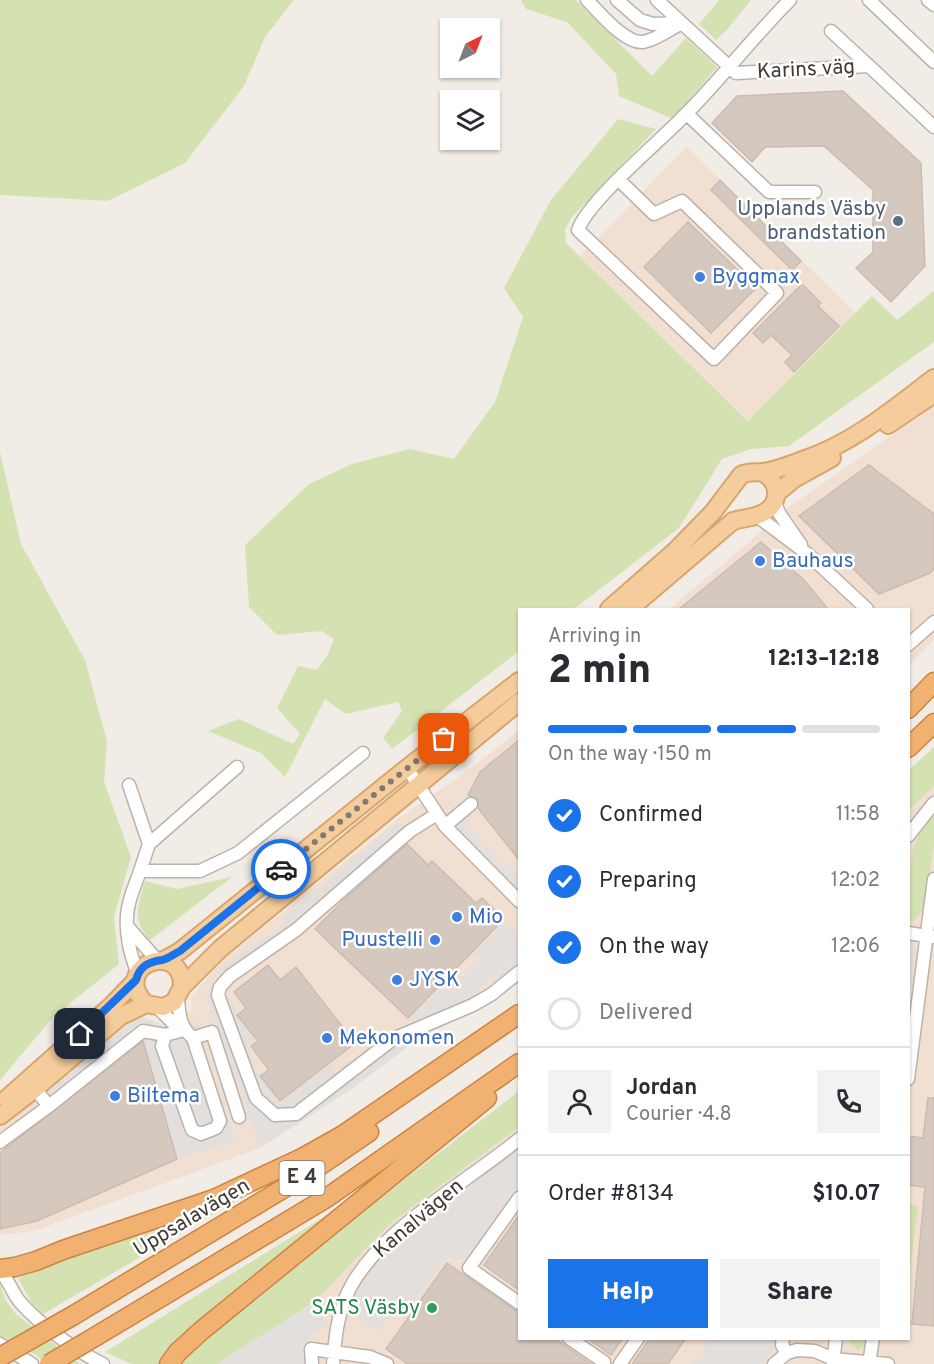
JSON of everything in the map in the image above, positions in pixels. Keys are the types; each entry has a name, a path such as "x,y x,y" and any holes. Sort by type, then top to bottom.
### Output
{"highway":[{"path":"910,707 934,682"},
{"path":"910,746 934,723"},
{"path":"0,1270 36,1261 214,1199 302,1158 343,1135 518,1015"},
{"name":"Uppsalavägen","path":"0,1357 309,1173 482,1053 518,1025"},
{"name":"E 4","path":"49,1364 328,1197 518,1064"},
{"path":"169,1364 178,1352 201,1331 518,1074"}],"main road":[{"path":"610,608 675,551 713,512 741,475 747,472 762,472 809,458 840,445 934,378"},
{"path":"631,608 732,521 770,509 776,497 794,479 878,432 934,393"},
{"path":"762,472 773,480 776,497"},
{"path":"732,488 735,505 739,510 753,516"},
{"path":"0,1105 112,1005 146,964 180,951 518,682"},
{"path":"0,1116 121,1016 151,1005 169,1005 220,949 518,703"},
{"path":"160,960 175,966 178,970 180,992"},
{"path":"137,977 137,993 151,1005"}],"street":[{"path":"587,0 621,34 632,40 643,42 682,23"},
{"path":"617,0 640,20 653,24 682,23"},
{"name":"Karins väg","path":"619,180 654,214 682,201 777,292 714,359 578,230 582,219 619,180 687,114 790,0"},
{"path":"869,0 934,62"},
{"path":"928,0 934,5"},
{"path":"659,1 729,67"},
{"path":"831,31 869,66"},
{"name":"Karins väg","path":"729,67 736,74 869,66 934,127"},
{"path":"687,114 769,192 815,192"},
{"path":"776,497 779,513 809,555"},
{"path":"753,516 809,555 866,608"},
{"path":"910,643 934,622"},
{"path":"140,871 200,871 238,853 363,753"},
{"path":"137,977 127,925 128,907 148,844 237,767"},
{"path":"407,768 445,826 518,900"},
{"path":"129,785 148,844"},
{"path":"910,833 934,803"},
{"path":"445,826 471,804"},
{"path":"437,814 410,831 296,930 230,976 220,987 218,995 256,1098 275,1114 296,1114 393,1039 473,1005 492,994 518,973"},
{"path":"910,1067 931,937 934,879"},
{"path":"127,925 160,960"},
{"path":"910,933 931,937"},
{"path":"165,1035 162,1046 192,1130 201,1134 216,1128 220,1121 185,1033 180,992"},
{"path":"151,1005 185,1033"},
{"path":"0,1142 143,1031 165,1035 212,1032 239,1117"},
{"path":"35,1089 49,1106"},
{"name":"Kanalvägen","path":"334,1358 337,1329 343,1305 363,1268 407,1224 518,1140"},
{"path":"518,1199 469,1268 518,1302"},
{"path":"0,1270 31,1314 63,1339 103,1364"},
{"path":"572,1340 604,1362"},
{"path":"620,1364 637,1340"},
{"path":"783,1340 782,1345 787,1353"},
{"path":"833,1361 836,1340"},
{"path":"869,1363 873,1340"},
{"path":"0,1344 32,1364"},
{"path":"312,1364 311,1348 334,1358 370,1357 387,1364"},
{"path":"774,1364 787,1353 797,1350 815,1351 833,1361 888,1364"}],"shaded area":[{"path":"687,147 855,313 749,421 580,256"},
{"path":"934,406 934,639 910,665 910,608 670,608 783,511"},
{"path":"518,731 518,981 468,1013 418,1039 350,1090 260,1148 34,1231 0,1235 0,1124 125,1022 139,1016 166,1025 192,1009 191,997 220,963 396,820 473,767"},
{"path":"934,786 934,1364 217,1364 314,1302 392,1222 518,1128 518,1340 910,1340 910,809"},
{"path":"463,821 518,877 518,884 514,888 456,827"},
{"path":"398,822 403,830 291,922 293,927 221,978 216,972 285,923 282,918"},
{"path":"504,922 518,934 518,951 471,998 415,1026 409,1020 439,988 447,995 480,959 474,953"},
{"path":"910,947 916,948 910,996"},
{"path":"518,954 518,965 494,988 492,980"},
{"path":"213,987 231,998 237,1016 255,1040 248,1046 259,1076 281,1103 331,1064 344,1082 399,1041 468,1013 418,1039 350,1090 260,1148 205,993"},
{"path":"139,1016 154,1022 56,1100 48,1092"},
{"path":"196,1019 236,1141 177,1159 142,1038"},
{"path":"518,1148 518,1207 480,1262 446,1258 410,1306 391,1315 378,1332 350,1312 356,1288 373,1263 424,1217"},
{"path":"314,1302 328,1325 310,1335 306,1364 217,1364"},
{"path":"710,1340 773,1340 775,1347 763,1364 693,1364"}],"green space":[{"path":"0,0 294,0 265,37 244,86 185,163 108,201 0,195"},
{"path":"521,0 576,0 652,76 686,38 717,67 673,119 619,96 616,74 567,22 526,9"},
{"path":"719,0 751,0 716,40 699,24"},
{"path":"618,119 656,129 571,218 565,230 566,243 748,421 872,296 897,320 934,291 934,342 789,446 751,449 722,459 679,528 575,608 518,608 518,652 392,749 383,738 402,711 398,702 346,714 325,699 285,777 261,753 208,731 239,719 293,744 300,734 277,708 298,666 317,670 328,654 334,639 322,631 277,635 249,607 245,545 309,484 352,464 410,449 454,459 495,402 523,317 504,288 551,200"},
{"path":"0,452 21,544 85,660 107,741 104,782 131,857 114,917 119,964 53,1017 0,1080"},
{"path":"934,747 934,786 910,809 910,769"},
{"path":"934,814 934,842 925,908 912,922 910,920 910,877 912,855 917,837"},
{"path":"232,877 150,940 144,932 138,919 138,912 145,881 177,889"},
{"path":"518,1092 518,1128 392,1222 314,1302 217,1364 177,1364 191,1350 334,1234"},
{"path":"250,1193 43,1314 31,1302 18,1278 59,1261"},
{"path":"348,1202 171,1345 158,1364 132,1364 105,1352"},
{"path":"910,1204 918,1206 910,1271"},
{"path":"0,1284 6,1301 16,1314 80,1364 47,1364 36,1355 0,1336"},
{"path":"850,1340 869,1340 868,1344 858,1350 850,1343"}],"building":[{"name":"Upplands Väsby brandstation","path":"843,91 921,163 925,266 891,302 856,268 873,252 873,190 824,146 765,147 752,162 712,123 737,96"},
{"path":"720,180 801,261 792,270 711,190"},
{"name":"Byggmax","path":"688,222 756,288 711,333 644,267"},
{"path":"802,284 821,303 818,306 839,326 794,372 785,362 792,355 771,335 763,343 753,333"},
{"path":"869,465 934,514 934,569 930,573 879,594 799,516"},
{"name":"Bauhaus","path":"761,542 804,580 827,608 680,608"},
{"path":"518,741 518,859 478,808 478,799 468,795 480,772"},
{"path":"407,844 428,865 432,861 476,903 482,898 504,919 408,1018 315,929"},
{"path":"268,965 280,980 296,967 355,1043 280,1101 260,1076 269,1070 251,1046 258,1041 237,1015 246,1008 234,992"},
{"name":"Biltema","path":"143,1041 177,1159 37,1221 0,1229 0,1153"},
{"path":"928,1098 934,1098 934,1326 912,1324 925,1187 910,1185 910,1136 923,1138"},
{"path":"518,1216 518,1289 484,1265"},
{"path":"447,1263 518,1312 518,1340 557,1340 591,1364 408,1364 386,1349"},
{"path":"590,1340 622,1340 611,1355"},
{"path":"649,1340 685,1340 668,1364 632,1364"}],"way so far":[{"path":"281,869 444,739"}],"place":[{"name":"Upplands Väsby brandstation","path":"898,221"},
{"name":"Byggmax","path":"700,277"},
{"name":"Bauhaus","path":"760,561"},
{"name":"Mio","path":"457,917"},
{"name":"Puustelli","path":"435,940"},
{"name":"JYSK","path":"397,980"},
{"name":"Mekonomen","path":"327,1038"},
{"name":"Biltema","path":"115,1096"},
{"name":"SATS Väsby","path":"432,1308"}],"route":[{"path":"80,1034 136,980 146,964 164,960 180,951 281,869"}]}
